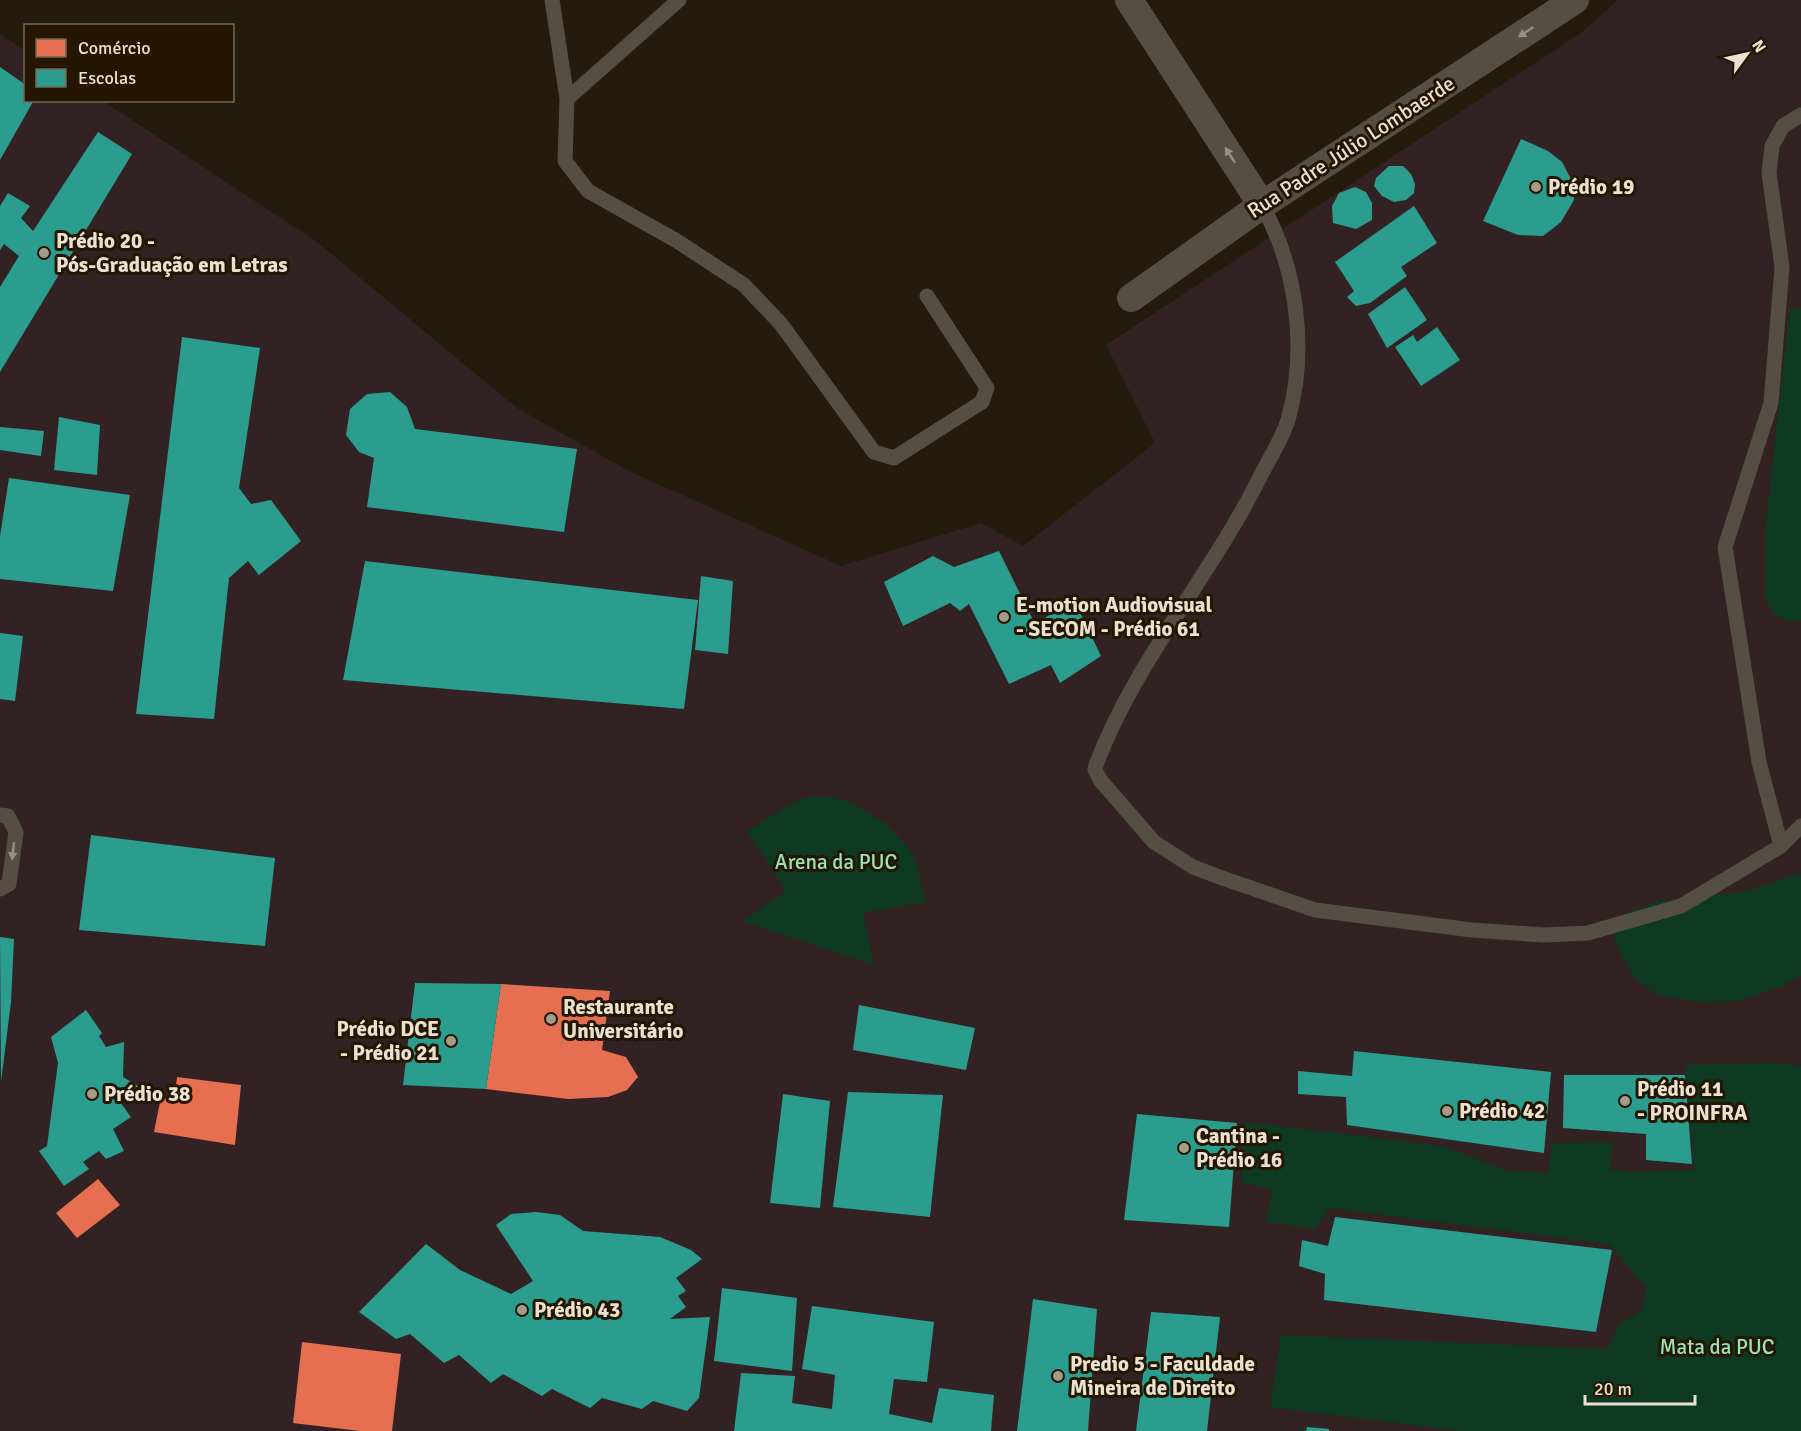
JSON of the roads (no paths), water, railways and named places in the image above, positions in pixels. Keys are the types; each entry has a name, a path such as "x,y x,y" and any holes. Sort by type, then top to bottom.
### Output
{"street":[{"path":"1129,0 1262,205"},
{"name":"Rua Padre Júlio Lombaerde","path":"1131,298 1262,205 1575,0"}],"lane":[{"path":"552,0 567,99 566,161 588,191 676,241 744,285 781,324 874,452 894,458 982,402 987,388 927,296"},
{"path":"567,99 679,0"},
{"path":"1781,846 1759,762 1725,547 1771,403 1782,267 1769,172 1772,146 1783,126 1801,115"},
{"path":"1262,205 1277,232 1296,301 1297,382 1287,422 1246,506 1134,685 1096,765 1095,770 1101,781 1154,842 1193,867 1315,910 1472,930 1544,935 1588,933 1681,906 1781,846 1801,826"},
{"path":"0,816 8,816 16,832 9,884 0,888"}],"place":[{"name":"Prédio 19","path":"1536,187"},
{"name":"Prédio 20 - Pós-Graduação em Letras","path":"44,253"},
{"name":"E-motion Audiovisual - SECOM - Prédio 61","path":"1004,617"},
{"name":"Restaurante Universitário","path":"551,1019"},
{"name":"Prédio DCE - Prédio 21","path":"451,1041"},
{"name":"Prédio 38","path":"92,1094"},
{"name":"Prédio 11 - PROINFRA","path":"1625,1101"},
{"name":"Prédio 42","path":"1447,1111"},
{"name":"Cantina - Prédio 16","path":"1184,1148"},
{"name":"Prédio 43","path":"522,1310"},
{"name":"Predio 5 - Faculdade Mineira de Direito","path":"1058,1376"}],"park label":[{"name":"Arena da PUC","path":"836,862"},
{"name":"Mata da PUC","path":"1717,1347"}]}
